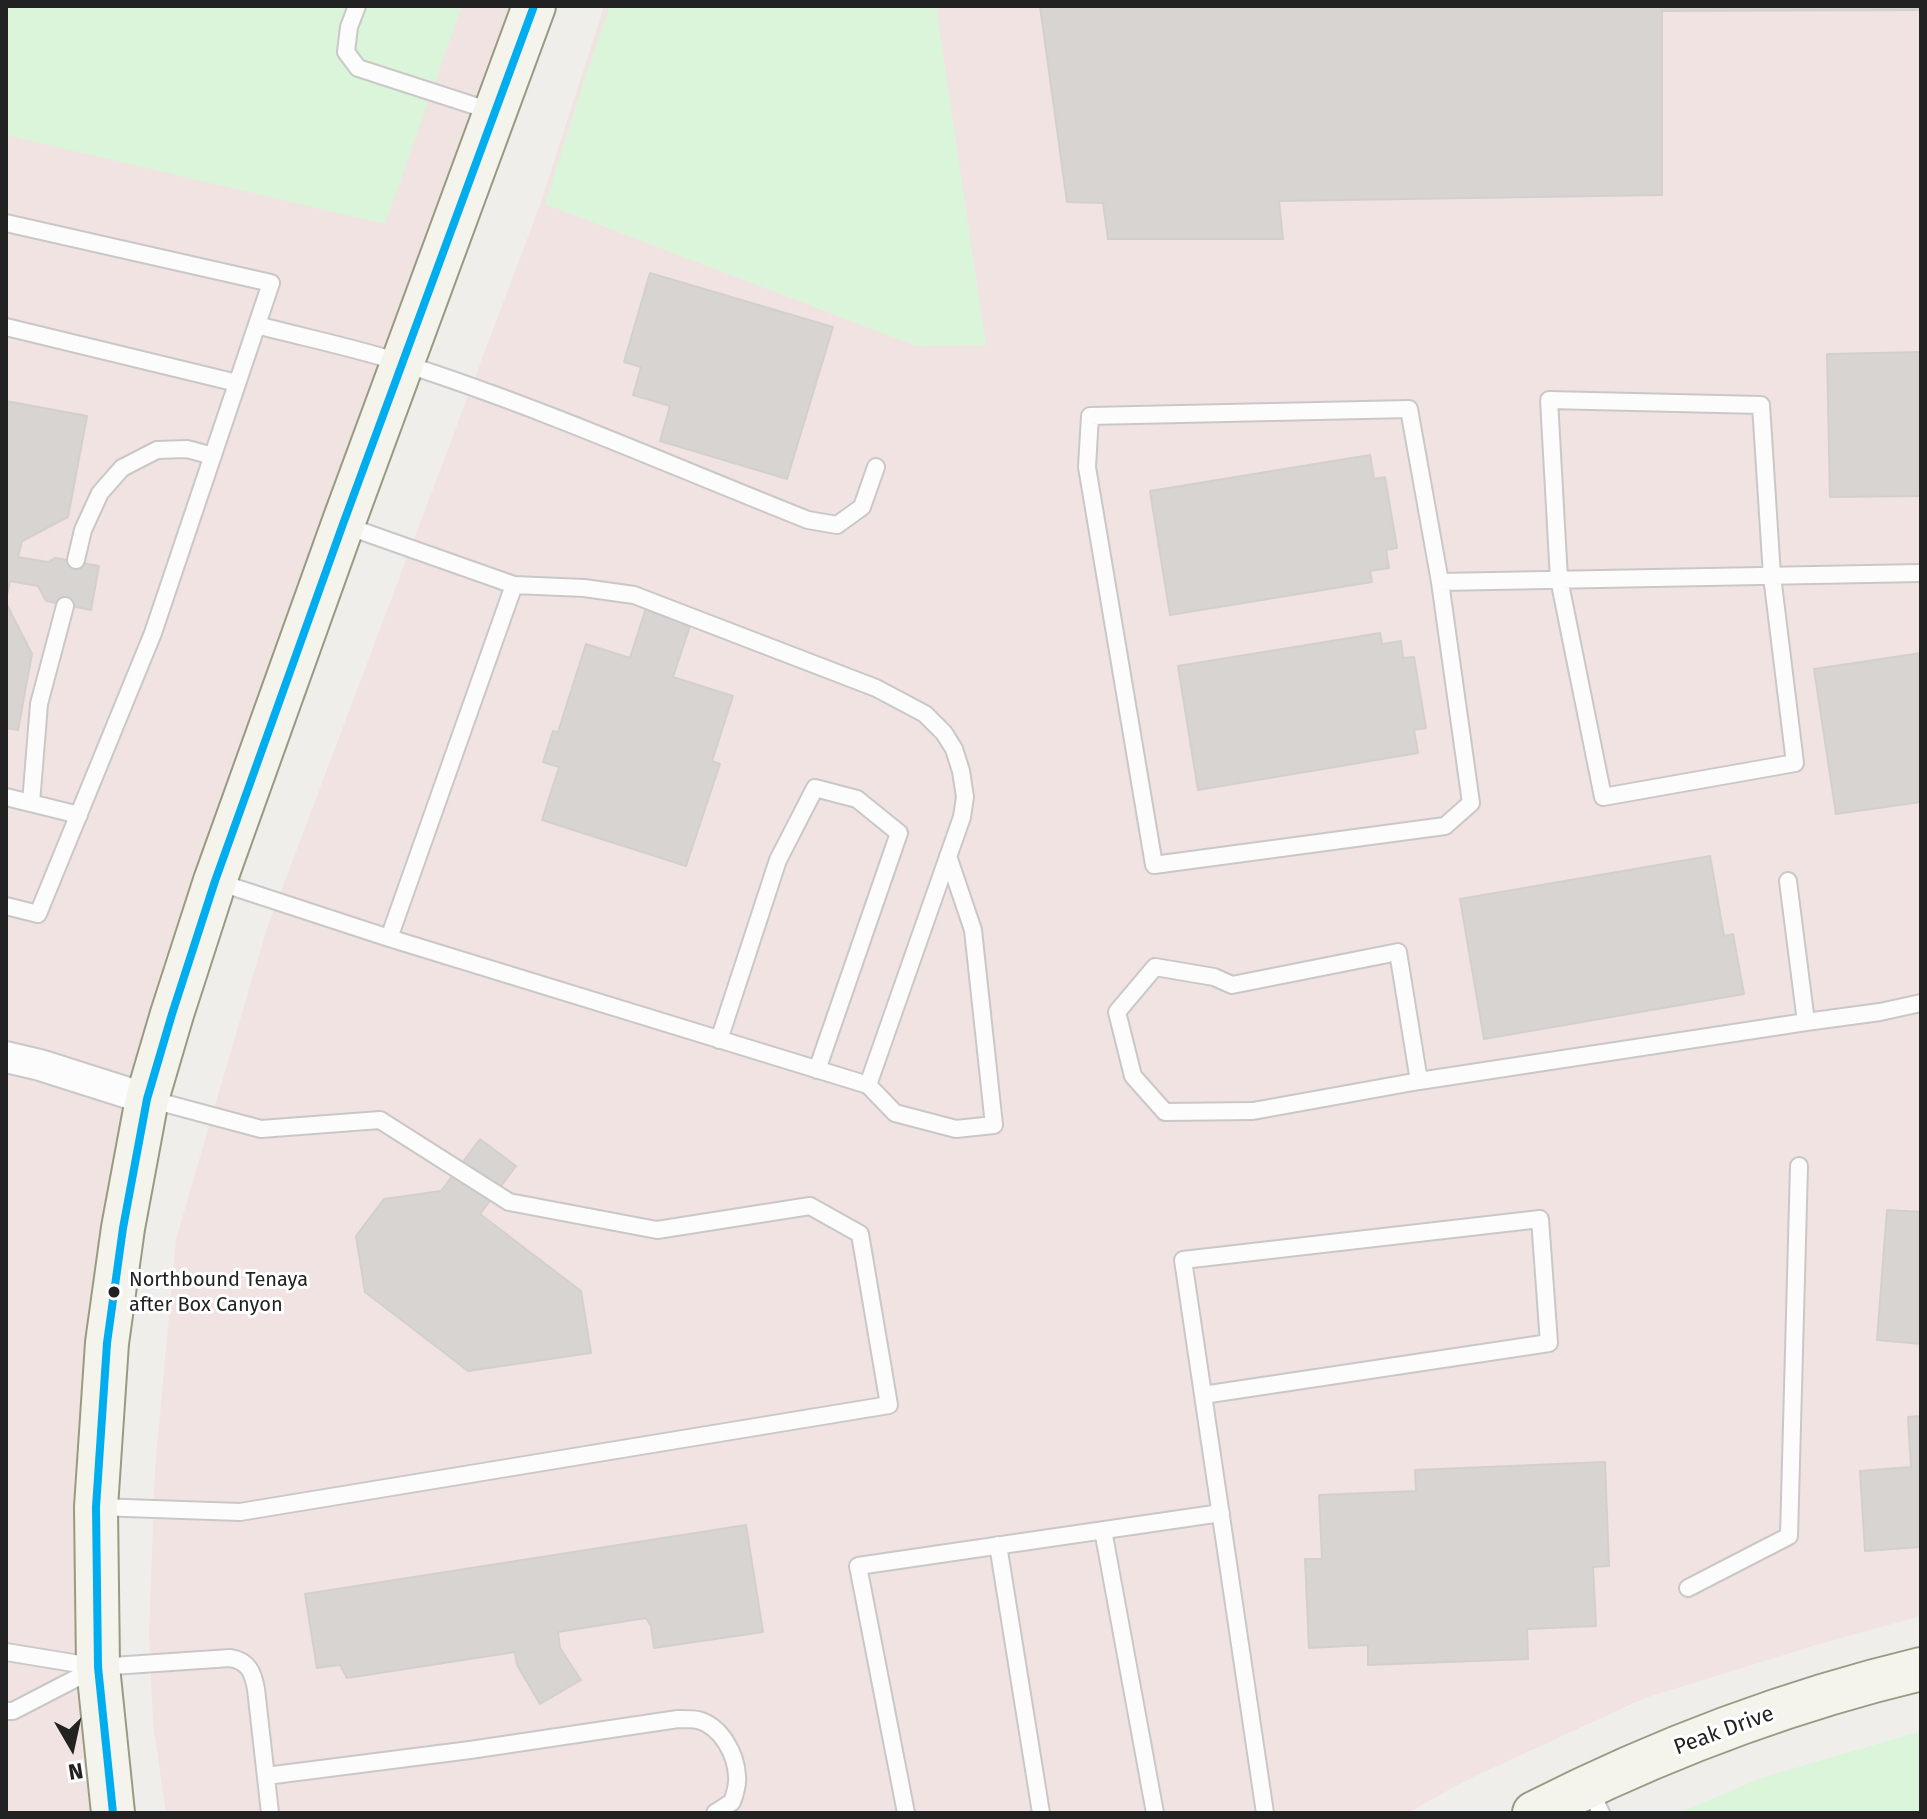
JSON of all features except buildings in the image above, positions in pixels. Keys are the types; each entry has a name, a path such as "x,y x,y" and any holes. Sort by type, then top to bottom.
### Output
{"main road":[{"path":"113,1813 98,1667 96,1507 107,1343 123,1228 147,1099 215,881 534,6"},
{"name":"Peak Drive","path":"1534,1813 1594,1799 1645,1760 1722,1731 1826,1695 1921,1669"}],"street":[{"path":"6,1057 147,1099"}],"lane":[{"path":"357,6 349,27 346,52 358,68 496,112"},
{"path":"6,223 271,283 153,633 38,914 6,906"},
{"path":"257,325 403,363 528,408 808,520 837,525 862,507 876,467"},
{"path":"6,327 237,383"},
{"path":"1549,400 1761,405 1772,576 1795,763 1603,797 1559,579 1549,400"},
{"path":"1409,409 1440,582 1471,803 1445,826 1154,865 1087,467 1090,416 1409,409"},
{"path":"76,560 83,530 100,493 122,468 157,450 187,449 213,456"},
{"path":"343,524 514,585 608,590 634,595 876,688 925,714 944,733 954,749 961,771 965,797 962,817 868,1085"},
{"path":"1440,582 1921,573"},
{"path":"389,938 514,585"},
{"path":"31,803 39,704 65,606"},
{"path":"719,1040 778,860 815,788 857,799 899,833 817,1070"},
{"path":"6,797 79,815"},
{"path":"215,881 389,938 868,1085 895,1113 956,1129 994,1125 973,930 948,856"},
{"path":"1788,881 1806,1022"},
{"path":"1419,1081 1398,952 1232,985 1214,977 1155,967 1117,1012 1133,1076 1165,1112 1253,1111 1419,1081 1880,1012 1921,1003"},
{"path":"96,1507 240,1512 889,1405 860,1234 810,1206 657,1230 509,1202 380,1120 261,1129 147,1099"},
{"path":"1688,1588 1789,1536 1799,1166"},
{"path":"1203,1395 1549,1343 1540,1219 1183,1260 1203,1395 1221,1513 1265,1813"},
{"path":"906,1813 858,1566 1221,1513"},
{"path":"1103,1530 1155,1813"},
{"path":"998,1545 1041,1813"},
{"path":"6,1652 98,1667 230,1658 245,1663 253,1674 256,1689 270,1813"},
{"path":"6,1711 13,1711 98,1667"},
{"path":"266,1776 678,1719 697,1720 709,1725 728,1745 738,1779 732,1802 715,1813"}],"shaded area":[{"path":"6,6 515,6 215,881 107,1343 119,1813 6,1813"},
{"path":"604,6 1921,6 1921,1616 1645,1698 1471,1778 1407,1813 166,1813 153,1724 149,1632 155,1469 176,1239 266,931 540,205"}],"green space":[{"path":"6,6 462,6 385,224 6,135"},
{"path":"610,6 936,6 986,345 916,346 545,204"},
{"path":"1921,1731 1921,1813 1678,1813 1761,1778"}],"transit line":[{"path":"113,1813 98,1667 96,1507 107,1343 123,1228 147,1099 215,881 534,6"}],"place":[{"name":"Northbound Tenaya after Box Canyon","path":"114,1292"}]}
